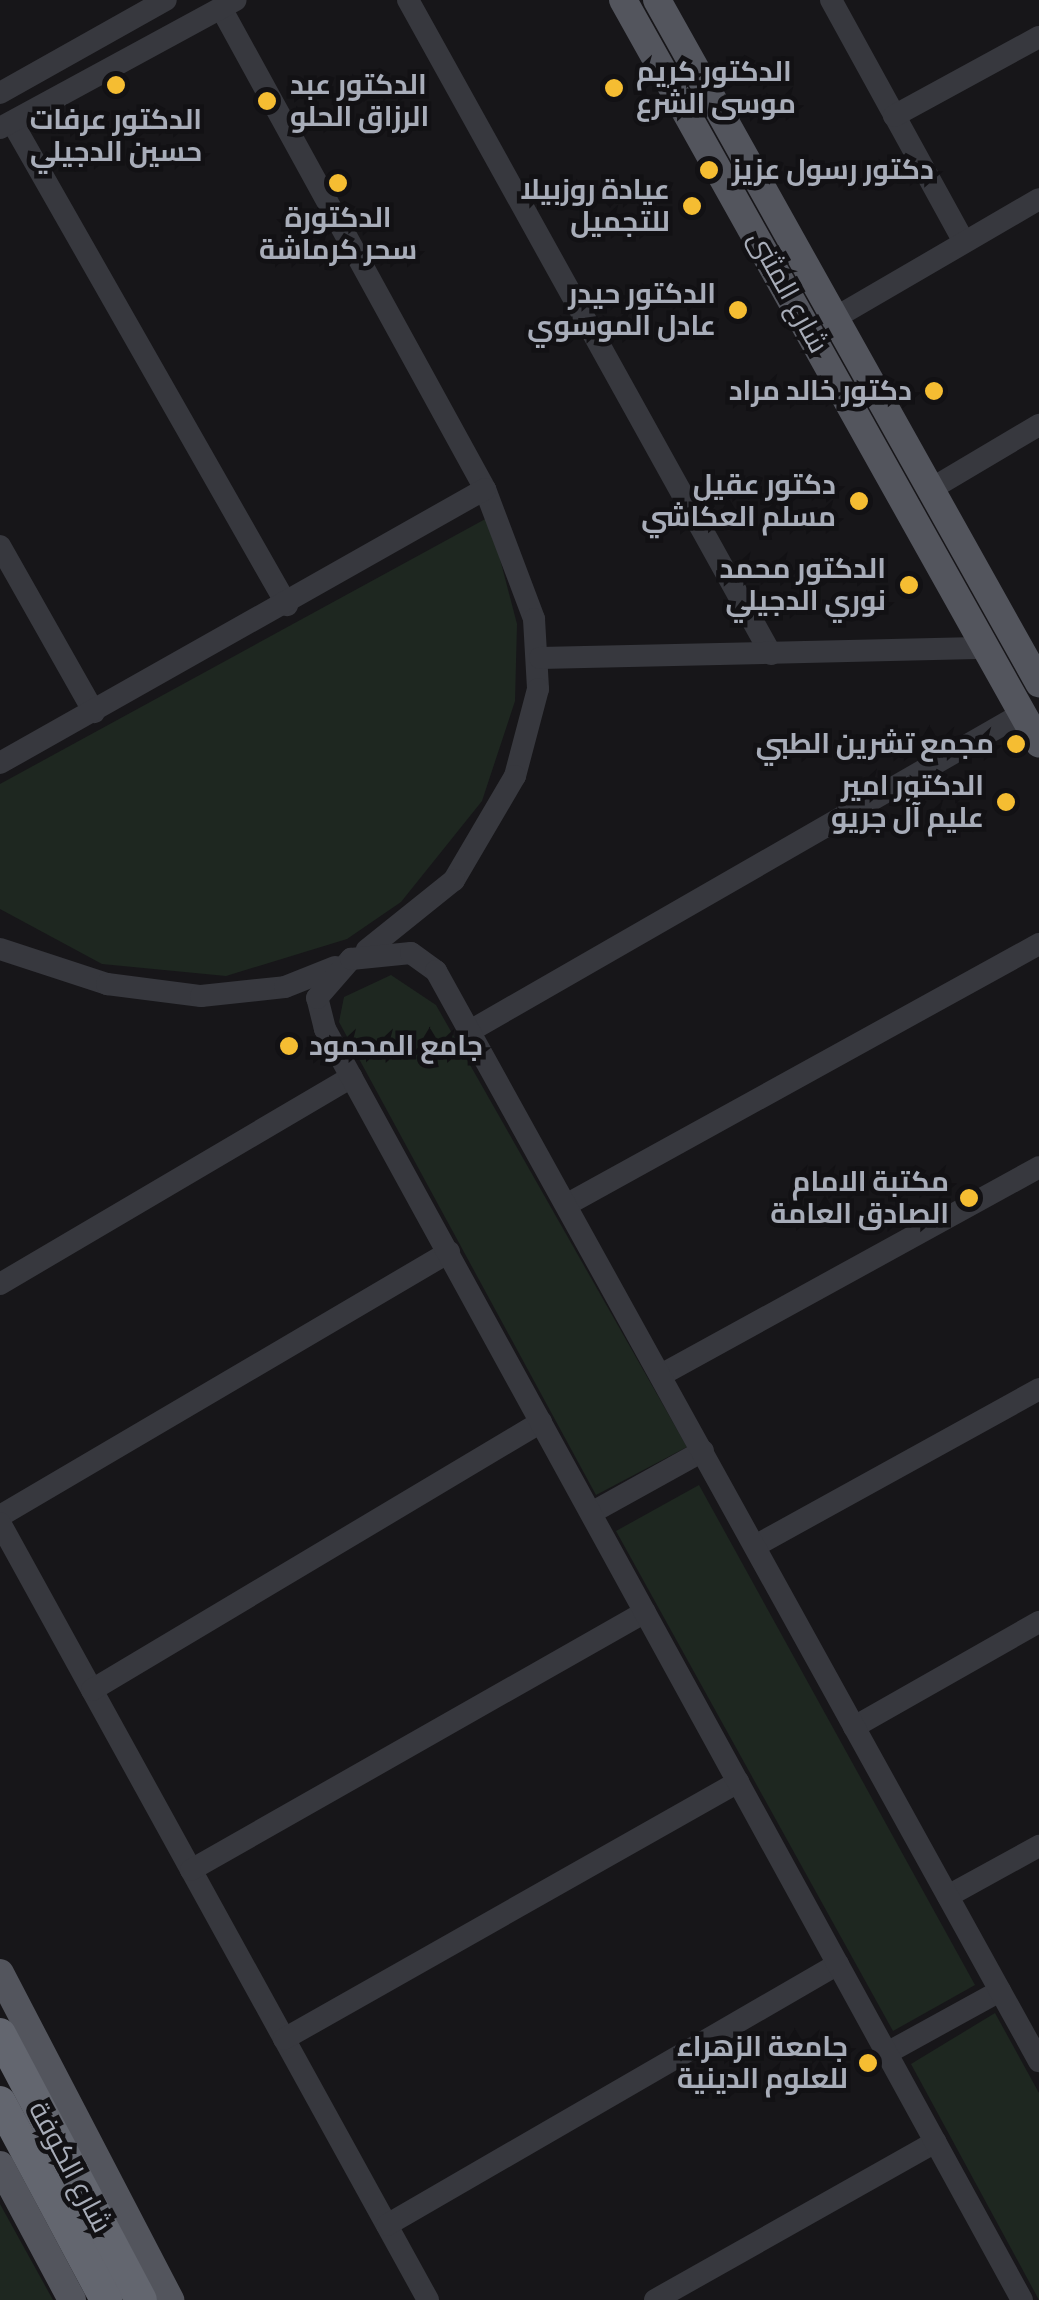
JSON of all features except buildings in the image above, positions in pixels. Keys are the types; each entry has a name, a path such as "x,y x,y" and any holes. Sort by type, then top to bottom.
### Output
{"highway":[{"name":"شارع الكوفة","path":"0,2034 141,2300"},
{"name":"شارع الكوفة","path":"0,2102 106,2300"}],"main road":[{"name":"شارع المثنى","path":"624,0 950,550 969,585 988,648 1039,743"},
{"name":"شارع المثنى","path":"658,0 931,489 950,550"},
{"name":"شارع المثنى","path":"969,585 1030,647 1039,682"},
{"path":"0,1973 170,2300"},
{"path":"0,2165 72,2300"}],"street":[{"path":"0,93 166,0"},
{"path":"408,0 771,654"},
{"path":"831,0 963,240"},
{"path":"1,953 108,984 201,996 285,988 350,959 433,902 472,856 515,776 540,658 523,580 485,489 229,4 6,125 287,605"},
{"path":"894,116 1039,38"},
{"path":"834,319 963,240 1039,199"},
{"path":"931,489 1036,435"},
{"path":"0,763 287,605 485,489"},
{"path":"0,546 94,712"},
{"path":"540,658 988,648"},
{"path":"470,1032 1022,713"},
{"path":"566,1205 1039,944"},
{"path":"1022,2300 352,1077 317,998 350,959 398,951 426,959 1039,2062"},
{"path":"0,1284 352,1077"},
{"path":"661,1376 1039,1167"},
{"path":"428,2300 0,1520 448,1252"},
{"path":"755,1546 1039,1389"},
{"path":"92,1690 542,1422"},
{"path":"591,1513 702,1451"},
{"path":"191,1870 645,1612"},
{"path":"854,1727 1039,1622"},
{"path":"284,2040 738,1782"},
{"path":"948,1896 1039,1846"},
{"path":"386,2226 838,1964"},
{"path":"887,2054 1000,1991"},
{"path":"654,2300 935,2142"}],"shaded area":[{"path":"489,517 517,624 515,701 482,801 401,902 347,939 226,976 102,964 0,909 0,784"},
{"path":"391,975 436,1005 687,1447 596,1495 339,1022 344,997"},
{"path":"699,1485 975,1985 893,2031 616,1531"},
{"path":"995,2013 1039,2093 1039,2300 911,2064"},
{"path":"0,2204 53,2300 0,2300"}],"place":[{"name":"الدكتور عرفات حسين الدجيلي","path":"116,85"},
{"name":"الدكتور كريم موسى الشرع","path":"614,88"},
{"name":"الدكتور عبد الرزاق الحلو","path":"267,101"},
{"name":"دكتور رسول عزيز","path":"709,170"},
{"name":"الدكتورة سحر كرماشة","path":"338,183"},
{"name":"عيادة روزبيلا للتجميل","path":"692,206"},
{"name":"الدكتور حيدر عادل الموسوي","path":"738,310"},
{"name":"دكتور خالد مراد","path":"934,391"},
{"name":"دكتور عقيل مسلم العكاشي","path":"859,501"},
{"name":"الدكتور محمد نوري الدجيلي","path":"909,585"},
{"name":"مجمع تشرين الطبي","path":"1016,744"},
{"name":"الدكتور امير عليم آل جريو","path":"1006,802"},
{"name":"جامع المحمود","path":"289,1046"},
{"name":"مكتبة الامام الصادق العامة","path":"969,1198"},
{"name":"جامعة الزهراء للعلوم الدينية","path":"868,2063"}]}
